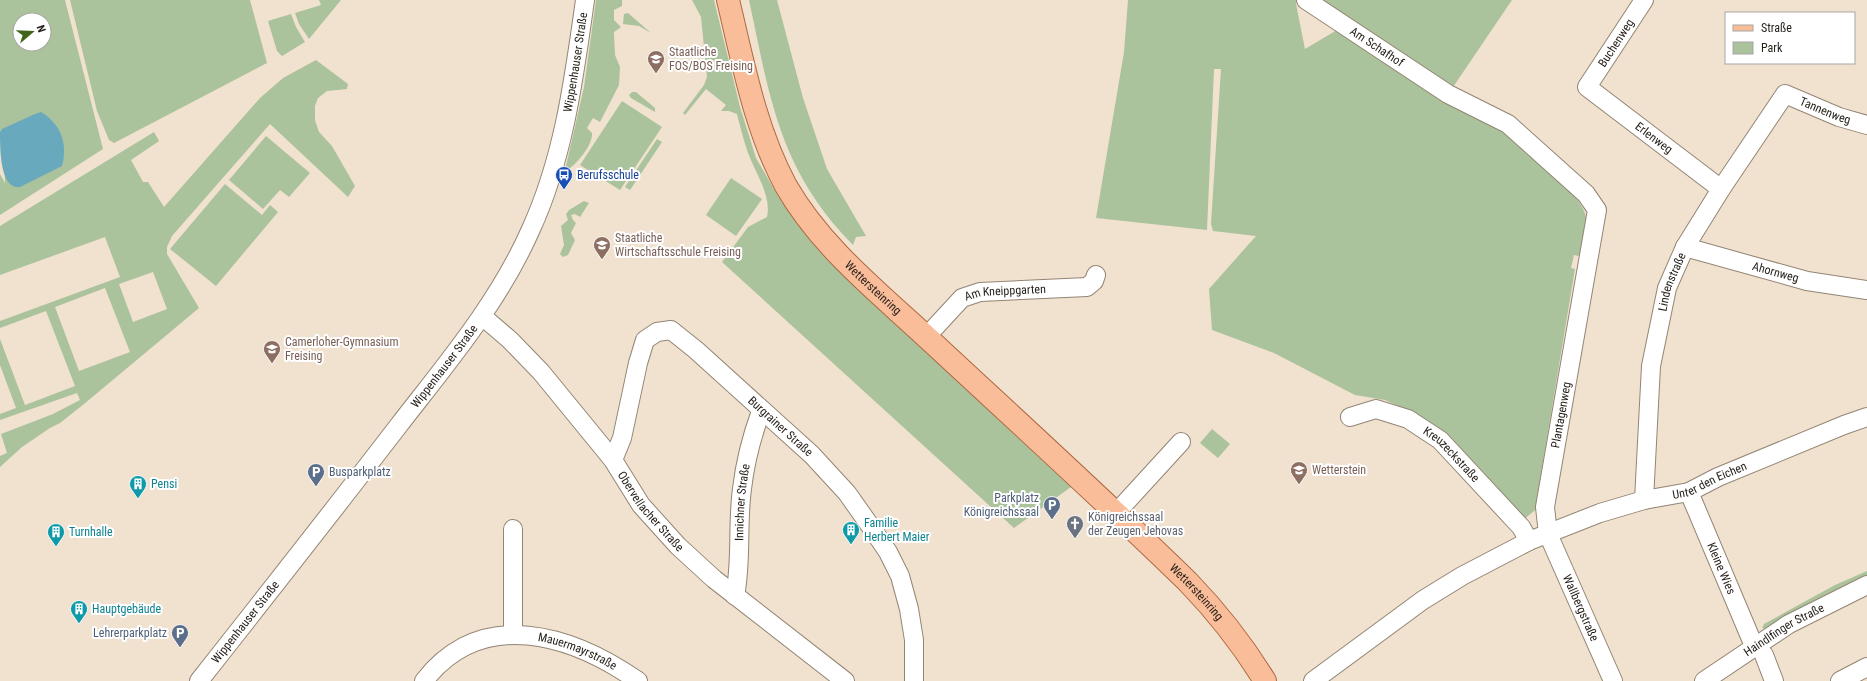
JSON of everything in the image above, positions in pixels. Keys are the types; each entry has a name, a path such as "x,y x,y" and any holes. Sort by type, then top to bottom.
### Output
{"main road":[{"name":"Wettersteinring","path":"728,0 756,112 772,156 786,186 801,211 830,246 1188,582 1210,605 1236,638 1265,681"}],"street":[{"name":"Wippenhauser Straße","path":"199,681 338,504 482,316 523,246 548,186 558,154 571,97 585,0"},
{"name":"Am Schafhof","path":"1306,0 1448,94"},
{"name":"Buchenweg","path":"1587,87 1644,0"},
{"name":"Erlenweg","path":"1587,87 1721,189"},
{"name":"Plantagenweg","path":"1448,94 1508,124 1586,194 1597,210 1545,507 1548,534"},
{"name":"Lindenstraße","path":"1644,500 1654,346 1667,288 1685,247 1721,189 1785,94"},
{"name":"Tannenweg","path":"1785,94 1839,117 1867,125"},
{"name":"Ahornweg","path":"1685,247 1807,281 1867,290"},
{"name":"Am Kneippgarten","path":"926,336 962,298 980,292 1087,287 1094,281 1096,275"},
{"name":"Obervellacher Straße","path":"482,316 510,340 541,372 613,460 641,505 678,546 735,596 845,681"},
{"name":"Burgrainer Straße","path":"613,460 622,438 638,363 645,340 657,332 671,330 685,340 761,411 812,455 847,494 888,552 900,576 909,609 914,640 914,681"},
{"name":"Kreuzeckstraße","path":"1350,417 1376,409 1408,419 1440,440 1521,527 1529,541"},
{"name":"Innichner Straße","path":"735,596 740,573 742,490 752,438 761,411"},
{"name":"Unter den Eichen","path":"1548,534 1600,513 1644,500 1689,492 1718,477 1867,417"},
{"path":"1116,513 1182,442"},
{"name":"Kleine Wies","path":"1689,492 1774,681"},
{"path":"513,529 513,634"},
{"path":"1313,681 1423,600 1462,576 1529,541 1548,534"},
{"name":"Wallbergstraße","path":"1548,534 1614,681"},
{"name":"Haindlfinger Straße","path":"1704,681 1759,650 1808,614 1867,585"},
{"name":"Mauermayrstraße","path":"424,681 447,657 464,646 487,638 513,634 556,640 595,657 623,671 638,681"},
{"path":"1840,681 1867,667"}],"green space":[{"path":"0,0 65,0 103,149 0,215 0,174 5,183 3,129 0,132"},
{"path":"70,0 250,0 267,63 114,143 109,140 97,111"},
{"path":"319,0 341,0 309,39 299,24 295,13 321,5"},
{"path":"596,0 622,0 622,6 614,10 614,20 621,27 614,32 615,55 620,67 619,85 600,122 593,118 587,128 592,133 592,138 587,148 580,159 567,170 566,166 584,87"},
{"path":"692,0 714,0 740,107 756,158 778,196 802,229 838,269 1071,487 1014,528 722,262 748,227 767,217 767,200 762,183 747,150 737,114 729,111 721,111 726,105 706,89 685,115 683,113 704,85 707,77 701,17"},
{"path":"749,0 777,0 803,98 827,169 866,236 856,237 853,245 828,217 808,189 793,160 781,131 772,101"},
{"path":"1128,0 1298,0 1296,4 1305,49 1337,30 1492,120 1574,195 1584,211 1587,224 1586,231 1579,256 1574,255 1571,268 1575,269 1536,504 1539,507 1522,521 1416,414 1385,400 1355,395 1274,353 1212,330 1209,289 1256,236 1213,231 1211,224 1221,69 1214,69 1207,230 1096,218 1124,52"},
{"path":"1316,0 1512,0 1451,90"},
{"path":"628,13 651,33 639,26 623,24 624,14"},
{"path":"291,14 296,27 305,42 282,56 277,51 268,21"},
{"path":"316,60 348,84 347,89 327,91 318,98 315,106 315,120 319,132 332,146 355,186 348,197 270,124 172,236 167,247 167,254 199,308 84,404 60,423 22,447 0,467 0,456 7,453 1,434 53,414 80,400 77,393 0,420 0,414 16,408 0,365 0,339 25,405 75,386 46,311 0,328 0,321 120,277 105,237 0,275 0,226 154,132 159,141 131,160 143,182 148,182 164,207 260,98 283,78","holes":["153,272 167,309 133,322 119,284","105,288 130,352 79,371 55,307"]},
{"path":"632,92 636,92 655,108 655,112 631,98 629,95"},
{"path":"622,101 662,127 620,190 580,165"},
{"path":"266,136 310,173 289,197 280,190 263,209 229,180"},
{"path":"657,139 662,142 630,190 625,187"},
{"path":"731,178 762,199 736,236 706,215"},
{"path":"225,184 262,215 270,205 278,212 216,286 170,249"},
{"path":"584,201 589,203 580,217 575,214 571,215 576,223 571,233 575,240 568,255 563,257 560,254 564,245 561,226 568,220 566,214 569,210"},
{"path":"1212,429 1230,444 1218,458 1200,443"},
{"path":"1867,571 1867,579 1766,629 1762,628 1764,624 1835,585"}],"water":[{"path":"41,112 54,122 61,135 64,150 62,166 20,187 13,186 8,182 2,167 0,132 2,129"}],"place":[{"name":"Staatliche FOS/BOS Freising","path":"656,74"},
{"name":"Berufsschule","path":"564,190"},
{"name":"Staatliche Wirtschaftsschule Freising","path":"602,260"},
{"name":"Camerloher-Gymnasium Freising","path":"272,364"},
{"name":"Wetterstein","path":"1299,485"},
{"name":"Busparkplatz","path":"316,487"},
{"name":"Pensi","path":"138,499"},
{"name":"Parkplatz Königreichssaal","path":"1052,520"},
{"name":"Königreichssaal der Zeugen Jehovas","path":"1075,539"},
{"name":"Familie Herbert Maier","path":"851,545"},
{"name":"Turnhalle","path":"56,547"},
{"name":"Hauptgebäude","path":"79,624"},
{"name":"Lehrerparkplatz","path":"180,648"}]}
